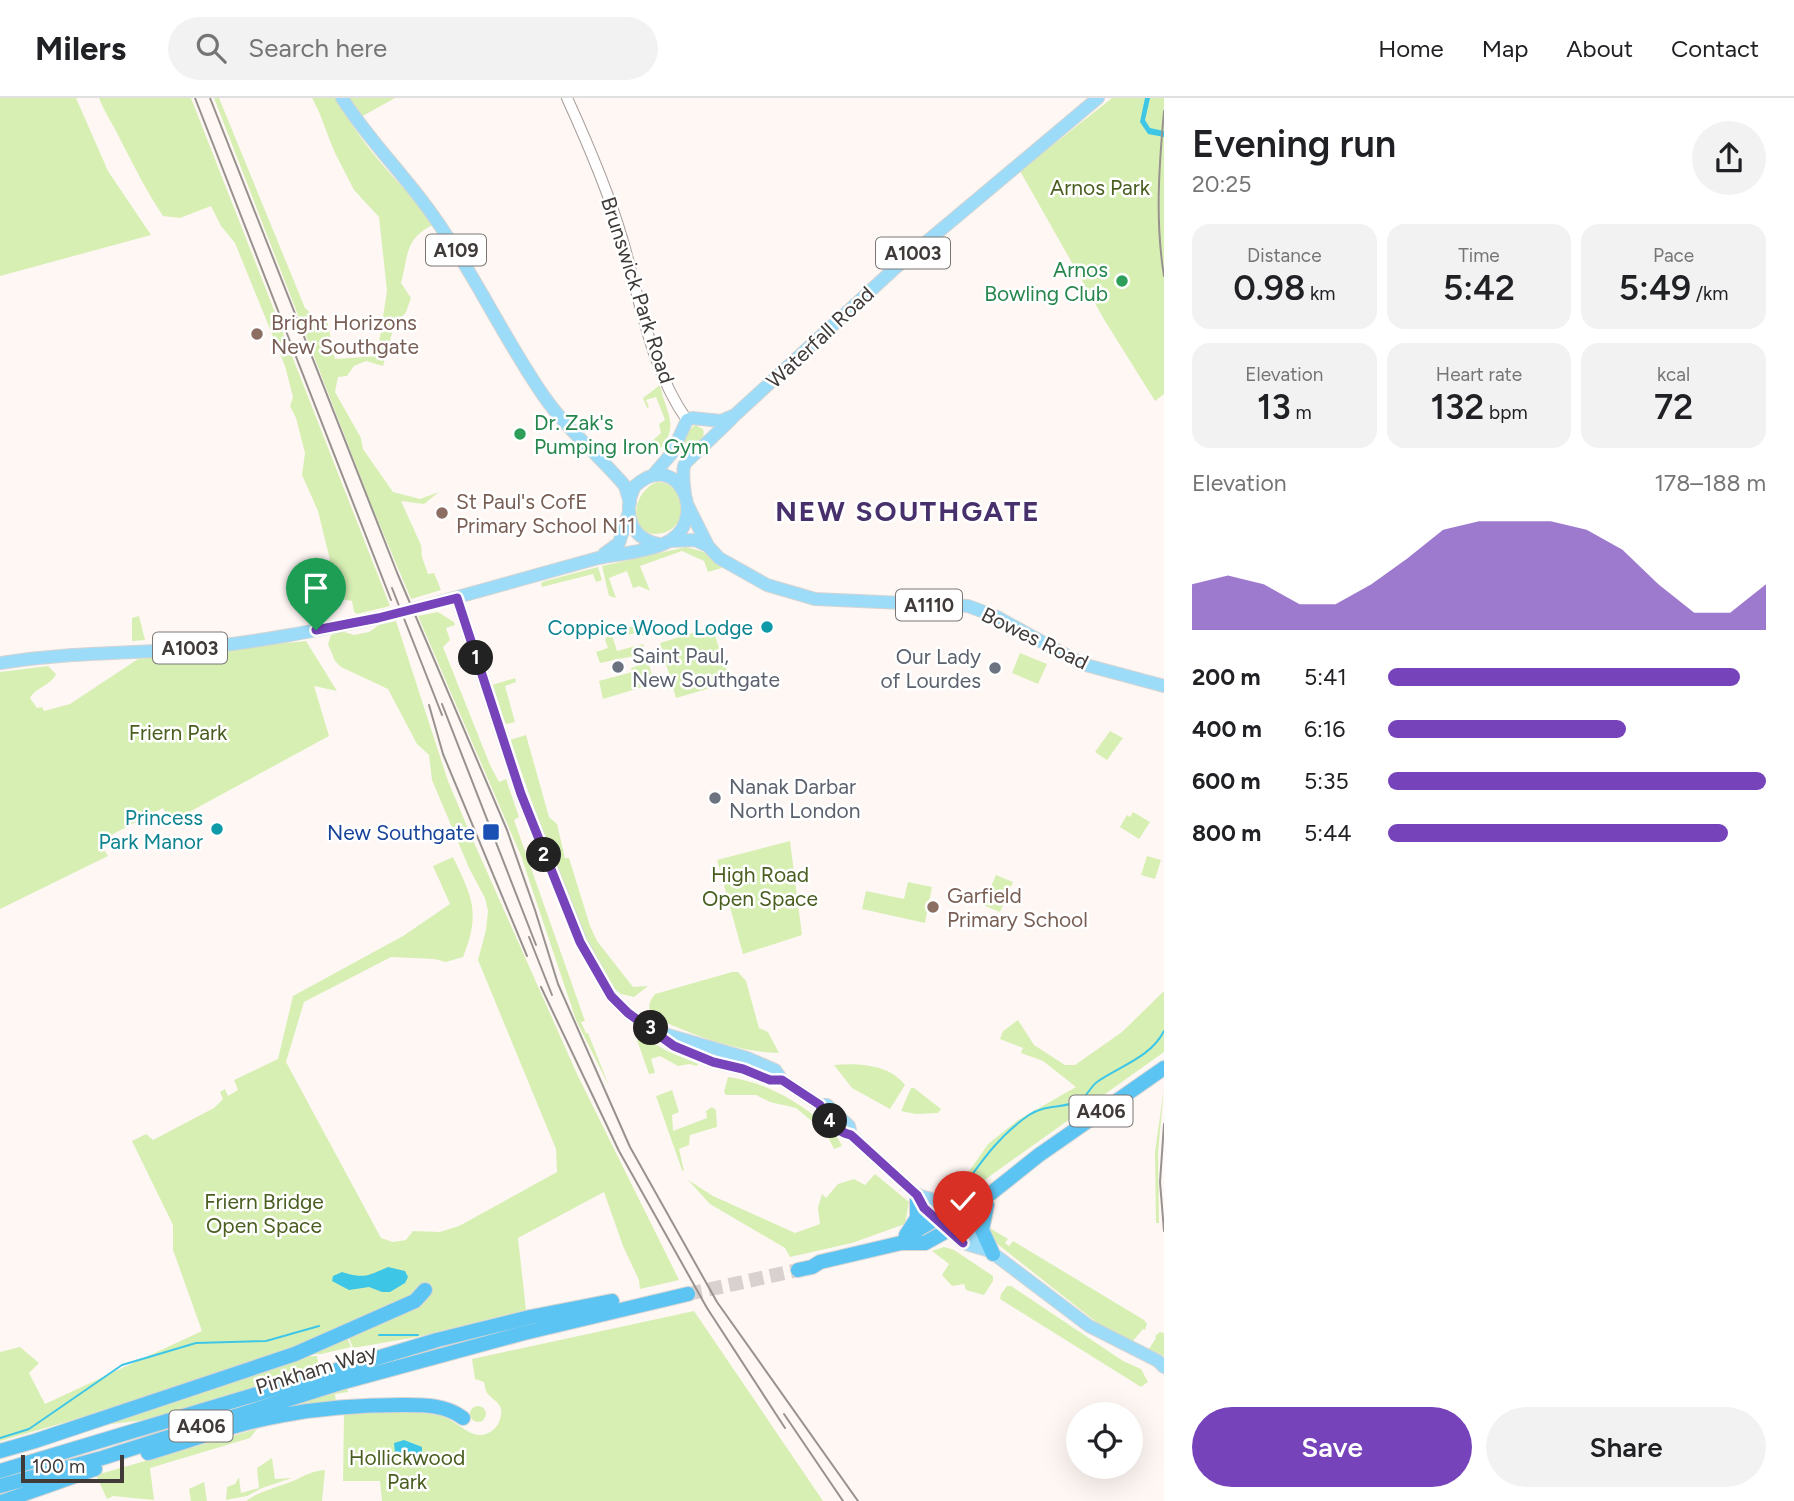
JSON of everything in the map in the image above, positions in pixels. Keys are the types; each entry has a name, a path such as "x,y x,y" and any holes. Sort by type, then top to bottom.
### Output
{"highway":[{"name":"A406","path":"796,1266 812,1267 820,1262 905,1240 949,1222 974,1197 988,1199 1049,1147 1164,1068"},
{"path":"905,1240 917,1218 917,1195"},
{"path":"988,1199 982,1230 992,1252"},
{"path":"0,1451 295,1354 415,1301 425,1290"},
{"name":"Pinkham Way","path":"0,1488 340,1383 686,1290 551,1312 382,1356 152,1426"},
{"path":"4,1501 87,1472 280,1415 338,1407 401,1405 436,1406 450,1409 463,1418"},
{"name":"A406","path":"0,1471 152,1426"},
{"path":"0,1462 116,1428 152,1426"}],"main road":[{"name":"A109","path":"342,98 359,126 433,215 550,405 625,486 629,508"},
{"name":"Waterfall Road","path":"735,415 893,270 1098,98"},
{"path":"687,420 692,418 721,421 735,415"},
{"name":"A1003","path":"0,663 69,655 197,648 291,635 378,618 598,558 664,543 684,526 685,464 735,415"},
{"name":"A1003","path":"598,558 613,550 619,543 635,486 669,459 687,420"},
{"path":"701,420 709,429 705,446"},
{"name":"A109","path":"605,463 640,480 650,476"},
{"path":"650,476 661,473 673,479 686,500"},
{"name":"Bowes Road","path":"686,500 708,546 726,564 753,579 808,598 968,606 995,616 1082,664 1164,685"},
{"path":"629,508 630,524 637,534 650,543 695,540 708,546"},
{"path":"457,598 512,772 580,942 611,996 628,1013 674,1046 770,1080 782,1080"},
{"path":"657,1032 747,1058 775,1070 782,1080 820,1105 827,1105 849,1126 851,1135 917,1195 931,1199 949,1222 1089,1326 1101,1340 1152,1366 1163,1366"},
{"path":"710,1047 711,1055 720,1057 719,1063"}],"street":[{"name":"Brunswick Park Road","path":"567,98 601,177 622,236 652,346 677,407 687,420"}],"green space":[{"path":"0,98 76,98 108,171 151,235 0,276"},
{"path":"99,98 191,98 390,606 357,614 352,601 342,599 333,572 302,586 299,583 310,578 309,571 304,571 303,562 318,557 321,563 330,560 318,511 302,475 305,453 290,406 293,397 285,366 235,243 221,226 211,206 180,218 163,216 141,180"},
{"path":"214,98 219,98 305,308 316,318 326,315 335,359 377,356 387,291 379,217 354,190 312,98 336,98 366,144 418,203 433,225 417,236 409,250 401,283 411,298 406,312 394,326 383,366 366,361 354,366 347,376 338,377 335,392 361,438 363,449 393,492 420,499 439,492 424,504 401,501 421,545 428,574 434,573 441,590 411,599 373,509"},
{"path":"347,98 395,98 359,118"},
{"name":"Arnos Park","path":"1112,98 1164,98 1164,394 1155,401 1105,321 1020,171"},
{"path":"660,385 670,427 665,442 658,451 651,442 661,433 659,424 665,420 656,397 646,400 649,407 647,408 643,398"},
{"path":"695,425 703,429 703,437 685,458 680,452 686,433"},
{"path":"657,482 667,484 675,490 681,508 680,518 675,526 667,532 655,534 642,528 636,514 638,501 646,489"},
{"path":"686,547 704,552 722,568 708,572 704,561 682,551 640,566 650,591 639,586 633,588 627,571 609,578 616,598 609,596 602,566"},
{"path":"598,567 602,580 596,582 593,574 542,587 541,583 545,581"},
{"path":"438,612 454,622 455,625 446,628 450,640 443,647 490,765 499,782 506,779 519,817 514,820 585,1021 581,1022 609,1086 576,1020 521,856 418,616"},
{"path":"139,616 145,640 132,641 132,618"},
{"name":"Friern Bridge Open Space","path":"396,621 448,781 472,838 577,1074 679,1280 640,1289 639,1280 623,1246 604,1192 518,1238 526,1310 417,1337 353,1348 344,1326 217,1375 0,1441 0,1352 20,1347 39,1363 29,1373 45,1404 202,1331 173,1250 173,1225 132,1141 146,1134 153,1140 214,1108 223,1099 220,1092 225,1089 228,1096 238,1090 234,1080 278,1059 293,996 403,936 450,904 433,866 453,857 472,905 472,928 463,957 446,962 391,957 304,1002 286,1062 381,1238 393,1242 406,1240 413,1231 440,1232 459,1226 557,1172 556,1149 478,960 486,930 488,911 485,898 469,868 432,780 429,755 417,744 388,689 341,667 335,661 328,644 331,635 341,631 354,635"},
{"path":"642,624 645,635 641,636 640,632 627,635 625,631 612,635 617,651 643,644 654,682 603,699 599,681 632,672 631,668 637,666 634,656 600,663 596,652 608,648 605,640 610,632"},
{"path":"712,627 731,682 676,698 660,643"},
{"name":"Friern Park","path":"306,641 337,691 314,686 329,736 171,822 163,808 113,834 102,847 108,856 0,909 0,672 48,666 56,674 54,678 30,698 37,708 42,707 44,711 70,704 138,659"},
{"path":"1020,653 1047,664 1038,684 1012,673"},
{"path":"515,678 516,682 505,686 515,722 507,724 492,685"},
{"path":"1110,731 1123,738 1107,760 1095,752"},
{"path":"526,735 549,817 557,824 565,858 569,858 597,941 633,987 648,986 634,997 621,994 612,987 581,930 510,740"},
{"path":"1133,812 1150,822 1139,839 1120,827 1127,815 1130,817"},
{"name":"High Road Open Space","path":"790,841 802,935 743,954 717,860"},
{"path":"1147,856 1161,860 1155,879 1141,875"},
{"path":"996,875 1013,882 1000,912 983,905"},
{"path":"908,882 932,887 925,923 862,909 866,891 904,899"},
{"path":"738,972 746,981 759,1028 768,1032 779,1053 715,1041 654,1017 650,1011 650,1003 655,994"},
{"path":"1164,991 1164,1052 969,1191 955,1192 988,1144 1018,1120 1076,1087 1043,1061 1021,1053 1023,1048 1000,1039 1003,1031 1018,1020 1034,1045 1065,1065 1075,1065 1122,1032"},
{"path":"640,1035 667,1051 698,1064 697,1066 678,1066 660,1056 651,1059 655,1073 649,1074 637,1040"},
{"path":"834,1065 872,1066 891,1073 905,1085 890,1109 852,1088"},
{"path":"728,1077 760,1085 789,1098 831,1130 842,1146 834,1149 826,1133 796,1108 770,1102 756,1095 726,1095 724,1092"},
{"path":"911,1088 941,1109 938,1113 916,1114 901,1111"},
{"path":"1164,1088 1158,1153 1159,1223 1156,1223 1155,1152"},
{"path":"672,1090 679,1112 672,1115 673,1131 707,1118 706,1111 712,1107 716,1110 717,1127 690,1135 689,1145 679,1149 684,1171 656,1096"},
{"path":"875,1174 909,1202 905,1224 852,1243 790,1257 785,1248 710,1204 688,1180 713,1196 795,1233 820,1224 818,1208 822,1194 826,1198 838,1184 854,1179 865,1185"},
{"path":"988,1227 1008,1239 1005,1243 1009,1246 1013,1241 1144,1320 1147,1324 1145,1330 1132,1342 1105,1329 996,1243 988,1235"},
{"path":"944,1247 954,1250 993,1276 993,1281 984,1295 966,1290 964,1284 952,1286 942,1275 949,1264 932,1251"},
{"path":"1007,1286 1011,1286 1123,1361 1141,1369 1148,1382 1141,1387 1000,1299"},
{"name":"Hollickwood Park","path":"694,1311 823,1501 382,1501 380,1481 343,1481 344,1413 426,1413 443,1416 475,1434 487,1434 497,1425 501,1409 487,1393 484,1382 475,1379 472,1359"},
{"path":"1160,1332 1164,1333 1164,1356 1149,1349"},
{"path":"346,1335 351,1347 321,1354 301,1355"},
{"path":"317,1356 319,1366 153,1419 111,1424 30,1449 300,1357"},
{"path":"347,1388 348,1392 335,1394 336,1402 269,1412"},
{"path":"478,1406 484,1408 484,1420 478,1422 472,1420 470,1414 472,1408"},
{"path":"257,1429 250,1438 150,1468 154,1500 113,1496 107,1499 96,1475"},
{"path":"272,1458 275,1479 292,1478 247,1496 226,1500 227,1487 235,1484 239,1477 241,1493 259,1488 257,1468"},
{"path":"325,1470 322,1501 246,1501 308,1474"},
{"path":"204,1482 207,1501 191,1501 189,1489"}],"water":[{"path":"1145,98 1150,98 1145,120 1150,128 1164,131 1164,137 1148,134 1140,122"},
{"path":"388,1267 405,1271 408,1277 405,1283 390,1292 369,1287 349,1290 332,1281 333,1276 342,1272 366,1276"},
{"path":"404,1440 422,1447 418,1466 395,1453 394,1443"}],"waterway":[{"path":"964,1186 993,1148 1019,1122 1041,1109 1079,1101 1097,1082 1151,1048 1164,1031"},
{"path":"0,1438 29,1429 122,1365 196,1343 266,1341 319,1326"},
{"path":"379,1335 418,1335"}],"tunnel":[{"path":"688,1294 798,1270"}],"railway":[{"path":"195,98 391,600"},
{"path":"210,98 398,575 507,830 558,984 630,1147 717,1302 858,1501"},
{"path":"1164,111 1159,173 1164,276"},
{"path":"392,588 442,715"},
{"path":"442,704 536,945"},
{"path":"429,705 443,754 527,956"},
{"path":"529,937 552,995"},
{"path":"541,987 619,1151 707,1308 785,1428"},
{"path":"1164,1124 1160,1182 1164,1231"},
{"path":"784,1414 843,1501"}],"place":[{"name":"Arnos Bowling Club","path":"1122,281"},
{"name":"Bright Horizons New Southgate","path":"257,334"},
{"name":"Dr. Zak's Pumping Iron Gym","path":"520,434"},
{"name":"St Paul's CofE Primary School N11","path":"442,513"},
{"name":"Coppice Wood Lodge","path":"767,627"},
{"name":"Saint Paul, New Southgate","path":"618,667"},
{"name":"Our Lady of Lourdes","path":"995,668"},
{"name":"Nanak Darbar North London","path":"715,798"},
{"name":"Princess Park Manor","path":"217,829"},
{"name":"New Southgate","path":"491,832"},
{"name":"Garfield Primary School","path":"933,907"}],"district":[{"name":"NEW SOUTHGATE","path":"908,511"}],"route":[{"path":"316,630 457,598 521,794 580,942 611,996 628,1013 674,1046 770,1080 782,1080 820,1105 821,1112 843,1133 851,1135 917,1195 924,1208 963,1243"}]}
